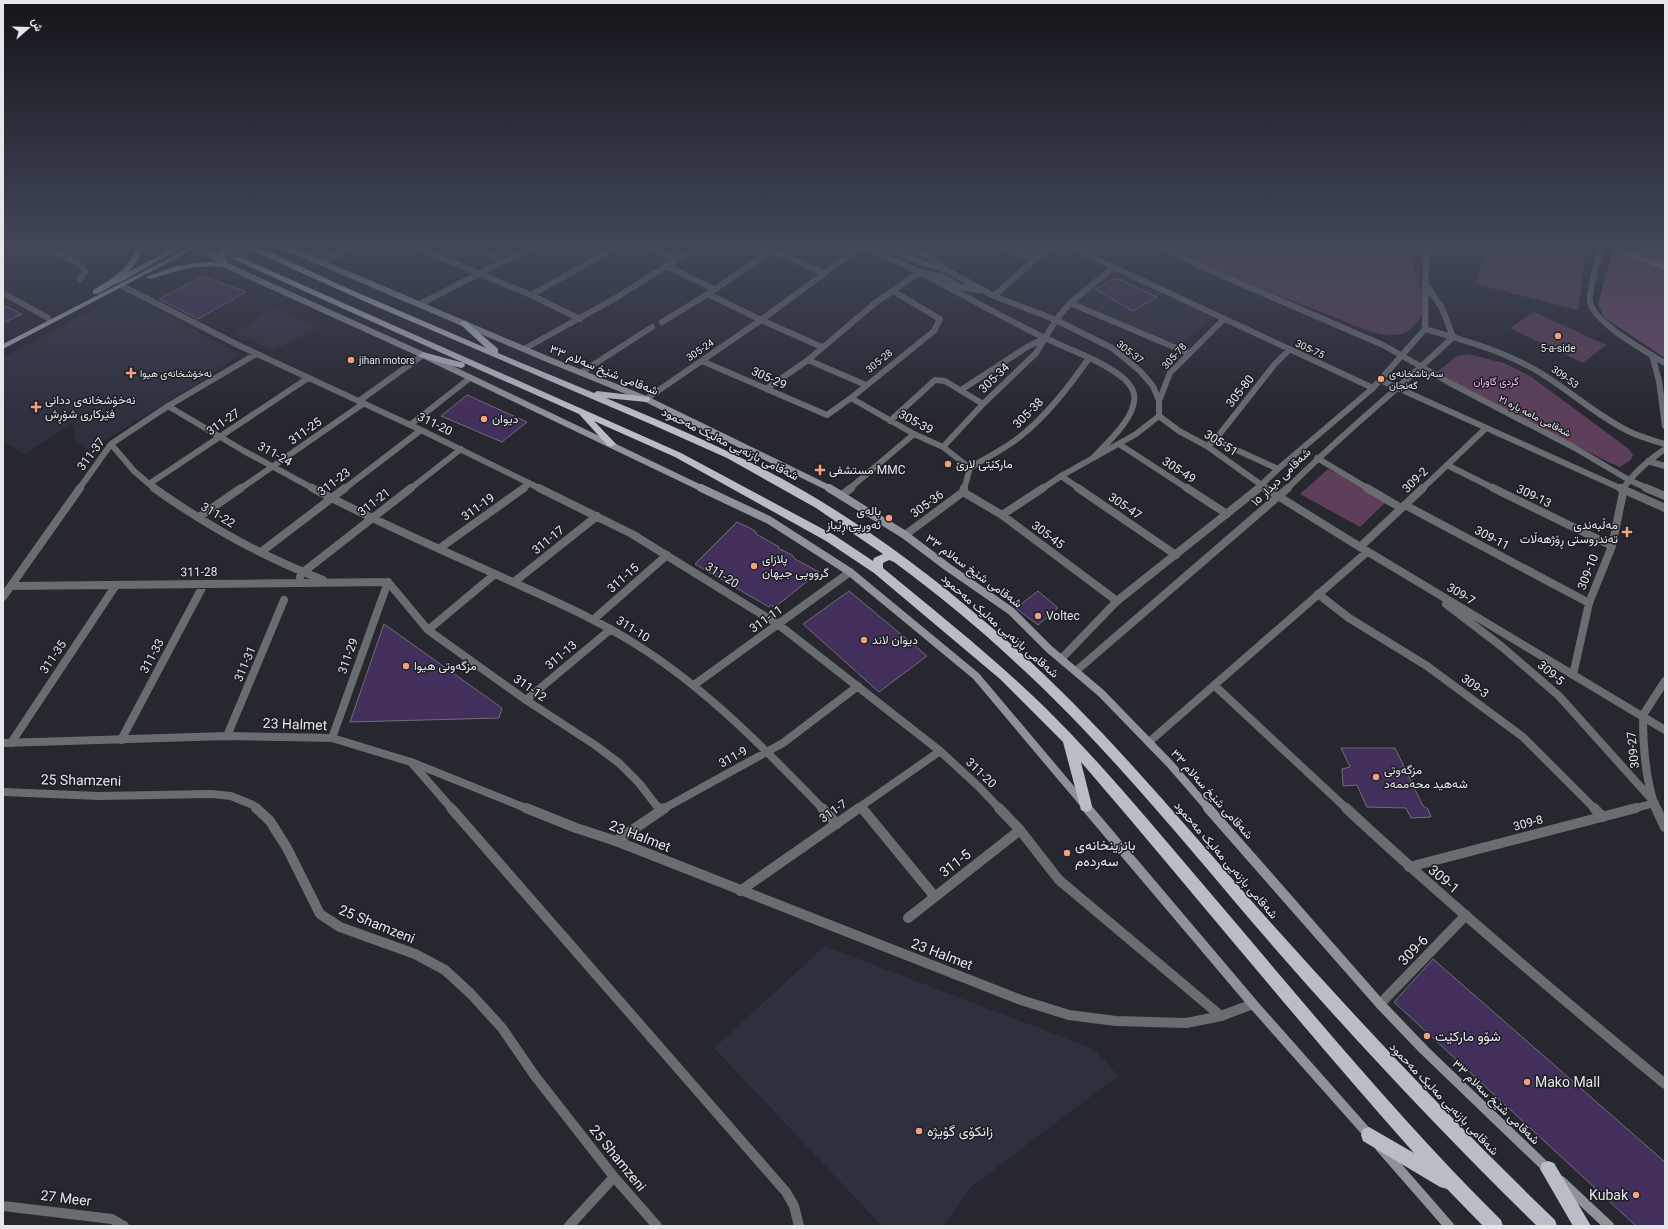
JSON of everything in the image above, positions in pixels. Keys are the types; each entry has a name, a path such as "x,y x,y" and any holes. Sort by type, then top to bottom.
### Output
{"highway":[{"path":"333,302 678,455 785,512 840,544 878,570 1004,676 1068,739 1164,849 1362,1083 1456,1187 1495,1226"},
{"name":"شەقامی بازنەیی مەلیک مەحمود","path":"373,302 637,414 754,468 810,499 894,557 971,616 1065,702 1128,770 1304,970 1398,1073 1549,1226"},
{"path":"463,323 503,358"},
{"path":"423,355 490,373"},
{"path":"585,392 646,399"},
{"path":"578,410 611,444"},
{"path":"840,544 846,546 857,543 860,535 858,532"},
{"path":"878,570 878,561 888,556 894,557"},
{"path":"1068,739 1086,806"},
{"path":"1369,1135 1456,1187"},
{"path":"1548,1169 1583,1226"}],"main road":[{"path":"3,342 77,302"},
{"path":"3,347 90,302"},
{"path":"307,302 423,355 769,520 850,572 976,676 1253,1004 1449,1226"},
{"name":"شەقامی شێخ سەلام ٣٣","path":"416,302 646,399 842,495 905,535 1011,611 1050,649 1101,693 1149,742 1233,835 1380,1004 1424,1050 1609,1226"}],"street":[{"path":"20,302 48,318"},
{"name":"311-20","path":"154,302 256,354 421,430 597,516 667,555 779,625 940,751 1020,830 1059,880 1221,1016"},
{"path":"546,302 580,319"},
{"path":"524,349 580,319 607,302"},
{"path":"662,322 694,302"},
{"path":"725,302 822,347"},
{"name":"305-24","path":"646,399 785,302"},
{"path":"766,389 808,360 876,302"},
{"name":"305-28","path":"827,415 851,398 934,331 940,319 912,302"},
{"path":"977,302 1044,338 1089,358 1122,377 1131,387 1134,394 1133,407 1123,426 1093,458"},
{"name":"305-37","path":"1010,302 1056,320 1112,348 1140,371 1153,386 1159,401"},
{"name":"305-75","path":"1189,302 1373,388"},
{"name":"شەقامی مامە یارە ٢١","path":"1284,302 1383,345 1422,368 1575,448 1629,480 1665,496"},
{"path":"1425,302 1425,329"},
{"path":"1438,302 1454,337"},
{"path":"1590,302 1593,312 1608,326 1665,363"},
{"path":"1070,303 1188,353"},
{"name":"305-34","path":"943,447 983,404 1036,353 1056,320 1070,303"},
{"name":"305-78","path":"1159,416 1159,401 1170,372 1224,319"},
{"path":"582,372 652,327"},
{"name":"شەقامی دیدار ١٥","path":"1062,658 1117,601 1262,485 1278,469 1373,388 1425,329"},
{"name":"309-53","path":"1425,329 1454,337 1520,361 1541,372 1615,425 1649,440 1665,444"},
{"name":"شەقامی دیدار ١٥","path":"1076,671 1279,497 1317,458 1397,387 1422,368 1454,337"},
{"path":"961,390 1027,347 1044,338"},
{"name":"305-80","path":"1207,446 1215,440 1274,365 1290,349"},
{"name":"311-37","path":"3,597 110,444 168,406 256,354"},
{"name":"311-25","path":"199,517 274,466 362,402 423,355"},
{"path":"1652,355 1662,382 1665,426"},
{"name":"305-38","path":"970,468 1022,435 1046,411 1078,374 1089,358"},
{"path":"808,360 866,385"},
{"name":"305-29","path":"702,361 827,415"},
{"name":"311-27","path":"149,484 308,378"},
{"path":"410,425 470,378"},
{"path":"890,421 935,380 945,381 983,404"},
{"path":"1380,380 1665,508"},
{"name":"305-39","path":"851,398 914,434 943,447 970,468"},
{"name":"311-24","path":"168,406 274,466 373,518"},
{"path":"1002,516 1061,476 1136,434 1159,416"},
{"name":"305-51","path":"1159,416 1179,431 1207,446 1270,491"},
{"name":"309-2","path":"1149,742 1318,594 1403,506 1486,428"},
{"name":"311-23","path":"261,552 421,430"},
{"path":"842,495 914,434"},
{"path":"1215,440 1278,469"},
{"name":"311-22","path":"110,444 134,472 159,492 199,517 261,552 302,573 329,583"},
{"name":"305-49","path":"1119,444 1227,514"},
{"name":"311-21","path":"302,573 460,449"},
{"name":"309-10","path":"1573,675 1589,603 1612,546 1623,489 1629,480 1648,461 1665,449"},
{"name":"309-11","path":"1317,458 1403,506 1589,603"},
{"path":"1648,461 1665,466"},
{"name":"309-13","path":"1447,465 1612,546"},
{"path":"963,492 970,468"},
{"name":"305-47","path":"1061,476 1176,555"},
{"name":"311-19","path":"440,548 529,484"},
{"name":"309-7","path":"1270,491 1414,580 1665,730"},
{"name":"305-45","path":"963,492 1002,516 1117,601"},
{"name":"305-36","path":"905,535 963,492"},
{"name":"311-17","path":"514,582 597,516"},
{"name":"311-10","path":"373,518 594,619 637,645 694,685 767,752 837,824"},
{"name":"311-15","path":"594,619 667,555"},
{"name":"311-11","path":"694,685 779,625 850,572"},
{"path":"298,583 302,573"},
{"path":"428,630 496,574"},
{"name":"309-5","path":"1414,580 1501,646 1559,696 1654,803"},
{"name":"311-28","path":"11,586 388,582"},
{"name":"311-12","path":"388,582 428,630 526,700 595,745 619,763 639,783 661,811"},
{"name":"311-29","path":"332,738 388,582"},
{"name":"311-33","path":"121,740 204,584"},
{"name":"311-35","path":"7,743 116,585"},
{"name":"309-3","path":"1318,594 1349,618 1428,666 1512,728 1603,816"},
{"name":"311-31","path":"228,736 284,600"},
{"name":"311-13","path":"526,700 611,629"},
{"path":"1643,716 1665,681"},
{"name":"309-1","path":"1214,685 1408,867 1466,915 1528,971 1665,1084"},
{"name":"311-9","path":"616,841 661,811 767,752 800,731 858,686"},
{"name":"309-27","path":"1643,716 1642,746 1650,792 1665,827"},
{"name":"23 Halmet","path":"7,743 228,736 332,738 411,762 576,828 616,841 740,891 1021,1000 1069,1014 1116,1021 1186,1023 1221,1016 1253,1004"},
{"name":"311-7","path":"740,891 940,751"},
{"path":"411,762 786,1192 794,1206 800,1226"},
{"name":"25 Shamzeni","path":"3,792 99,796 211,794 231,796 252,805 270,821 280,837 320,914 340,927 415,954 445,970 471,994 502,1028 535,1076 614,1177 657,1226"},
{"name":"309-8","path":"1408,867 1654,803"},
{"path":"860,807 935,897"},
{"name":"311-5","path":"908,918 1020,830"},
{"name":"309-6","path":"1380,1004 1466,915"},
{"path":"569,1226 614,1177"},
{"name":"27 Meer","path":"3,1206 108,1222 124,1226"}],"shaded area":[{"name":"نەخۆشخانەی هیوا","path":"106,302 145,302 239,355 207,378 89,450 76,440 72,424 25,454 3,442 3,358"},
{"path":"1075,302 1180,302 1214,318 1179,345"},
{"path":"1599,302 1665,302 1665,358 1605,318 1598,305"},
{"path":"275,308 318,328 272,351 236,332"},
{"name":"زانکۆی گۆیژە","path":"825,946 1096,1050 1118,1076 972,1186 943,1226 882,1226 714,1048"}],"green space":[{"path":"1296,302 1424,302 1423,311 1418,321 1411,329 1401,334 1392,335 1374,332"},
{"path":"1548,302 1579,302 1578,310"},
{"name":"5-a-side","path":"1534,312 1606,345 1583,363 1510,328"},
{"name":"گردی گاوران","path":"1468,354 1504,363 1530,376 1629,449 1633,455 1631,460 1620,467 1608,462 1437,374 1437,372 1457,356"},
{"path":"1328,469 1388,500 1360,527 1300,494"}],"building":[{"path":"166,302 228,302 198,319"},
{"path":"1118,302 1148,302 1133,311"},
{"path":"3,305 22,314 3,323"},
{"name":"دیوان","path":"467,395 527,422 502,442 441,416"},
{"name":"پلازای گرووپی جیهان","path":"737,522 750,528 756,532 756,534 792,555 795,559 819,572 775,607 771,605 769,607 695,564"},
{"name":"دیوان لاند","path":"849,591 927,656 879,692 803,624"},
{"name":"Voltec","path":"1038,591 1058,608 1038,625 1016,608"},
{"name":"مزگەوتی هیوا","path":"384,624 502,708 499,718 350,722"},
{"name":"مزگەوتی شەهید محەممەد","path":"1341,748 1395,748 1423,806 1428,809 1431,817 1411,818 1406,808 1367,807 1357,785 1343,786 1342,769 1350,767"},
{"name":"Mako Mall","path":"1433,959 1665,1162 1665,1226 1636,1226 1394,1002"}],"place":[{"name":"5-a-side","path":"1558,336"},
{"name":"jihan motors","path":"351,360"},
{"name":"نەخۆشخانەی هیوا","path":"131,373"},
{"name":"سەرتاشخانەی گەنجان","path":"1381,379"},
{"name":"نەخۆشخانەی ددانی فێرکاری شۆڕش","path":"36,407"},
{"name":"دیوان","path":"484,419"},
{"name":"مارکێتی لارێ","path":"948,464"},
{"name":"مستشفى MMC","path":"820,470"},
{"name":"بالەی ئەورپی ڕێباز","path":"889,518"},
{"name":"مەڵبەندی تەندروستی ڕۆژهەڵات","path":"1627,532"},
{"name":"پلازای گرووپی جیهان","path":"754,566"},
{"name":"Voltec","path":"1038,616"},
{"name":"دیوان لاند","path":"864,640"},
{"name":"مزگەوتی هیوا","path":"406,666"},
{"name":"مزگەوتی شەهید محەممەد","path":"1376,777"},
{"name":"بانزینخانەی سەردەم","path":"1067,853"},
{"name":"شۆو مارکێت","path":"1427,1036"},
{"name":"Mako Mall","path":"1527,1082"},
{"name":"زانکۆی گۆیژە","path":"919,1131"},
{"name":"Kubak","path":"1636,1195"}]}
